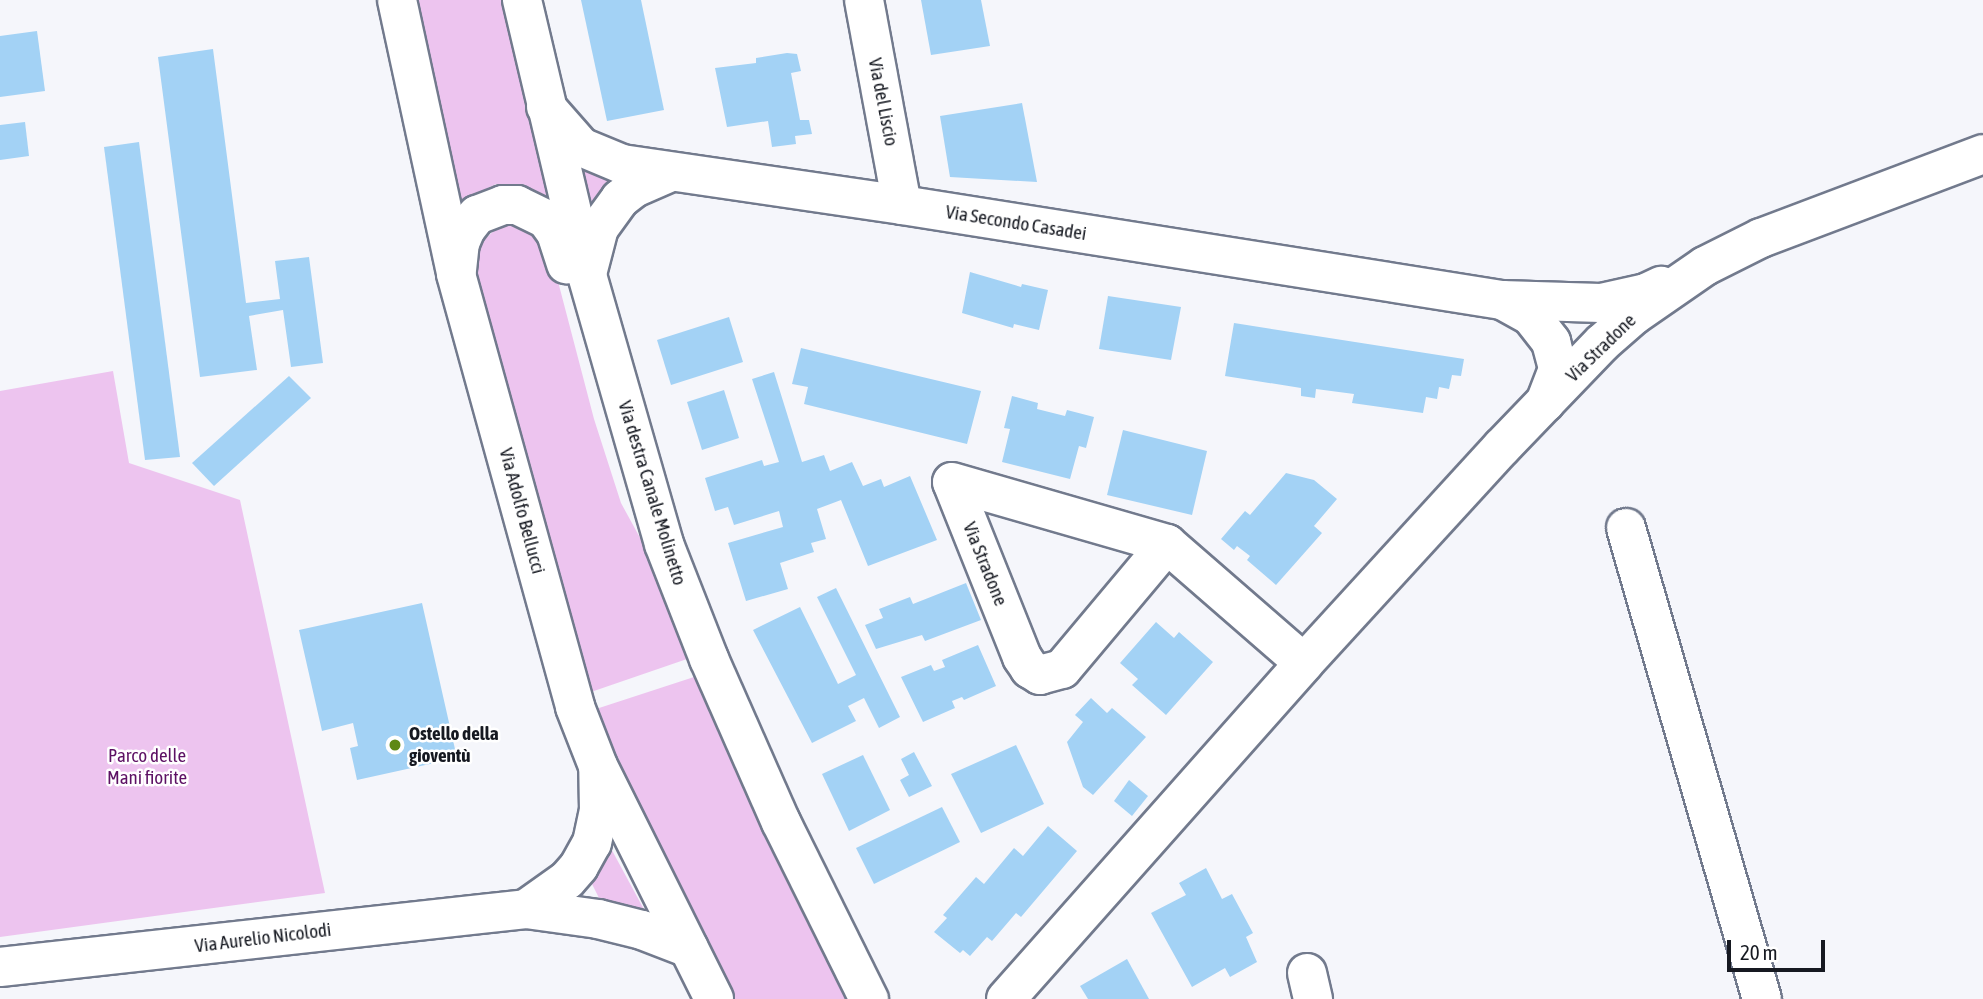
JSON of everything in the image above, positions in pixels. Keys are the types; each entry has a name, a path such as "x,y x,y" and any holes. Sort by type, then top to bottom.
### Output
{"street":[{"name":"Via Adolfo Bellucci","path":"397,0 456,274 575,706 598,766 714,999"},
{"name":"Via destra Canale Molinetto","path":"523,0 587,275 664,544 709,659 782,822 869,999"},
{"name":"Via del Liscio","path":"864,0 902,205"},
{"name":"Via Secondo Casadei","path":"546,107 581,147 594,155 622,164 902,205 1502,300"},
{"name":"Via Stradone","path":"1006,999 1304,663 1545,403 1602,343 1634,315 1706,266 1761,238 1983,154"},
{"path":"587,275 599,228 620,199 634,188 671,172"},
{"path":"456,274 460,243 477,215 490,208 517,205 546,219 556,233 636,481 664,544"},
{"path":"1502,300 1601,303 1646,293 1706,266"},
{"path":"1502,300 1531,316 1552,342 1558,369 1545,403"},
{"name":"Via Stradone","path":"1167,544 1062,668 1052,674 1040,675 1030,669 1022,657 952,482 1167,544 1304,663"},
{"path":"1626,528 1762,999"},
{"name":"Via Aurelio Nicolodi","path":"526,909 566,880 579,866 592,842 598,811 598,766"},
{"name":"Via Aurelio Nicolodi","path":"0,967 526,909 598,919 642,930 689,948"}],"green space":[{"path":"416,0 505,0 551,202 523,184 496,184 474,195 458,216"},
{"path":"577,161 631,179 592,222"},
{"path":"503,222 536,230 549,247 594,419 621,503 662,578 687,659 591,692 563,605 474,272 478,246"},
{"name":"Parco delle Mani fiorite","path":"113,371 129,463 240,500 325,893 0,937 0,391"},
{"path":"694,677 849,999 735,999 656,844 596,709"},
{"path":"608,843 647,915 600,900 589,878"}],"building":[{"path":"581,0 641,0 664,110 607,121"},
{"path":"921,0 981,0 990,46 931,55"},
{"path":"37,31 45,91 0,97 0,36"},
{"path":"213,49 246,303 280,299 275,261 309,257 323,363 291,367 283,310 249,316 257,370 200,377 158,57"},
{"path":"797,54 801,71 791,73 800,120 809,120 812,134 795,136 796,144 772,147 768,121 727,127 715,68 756,63 756,58"},
{"path":"1022,103 1037,182 950,177 940,116"},
{"path":"25,122 29,156 0,160 0,125"},
{"path":"139,142 180,457 145,460 104,147"},
{"path":"970,272 1021,287 1022,284 1048,290 1039,330 1014,324 1013,328 962,313"},
{"path":"1108,296 1181,307 1171,360 1099,349"},
{"path":"729,317 743,362 671,385 657,340"},
{"path":"1234,323 1464,359 1461,376 1452,375 1449,389 1439,387 1437,399 1426,397 1423,413 1352,403 1354,394 1316,389 1315,398 1301,396 1301,388 1225,376"},
{"path":"801,348 981,391 967,444 804,404 808,387 792,384"},
{"path":"774,372 802,462 824,455 830,471 852,462 863,486 881,479 884,487 910,476 937,540 868,566 841,500 817,509 826,539 811,543 814,552 780,563 788,589 746,601 728,543 783,527 779,511 734,525 728,507 715,511 705,478 762,460 764,466 779,462 752,379"},
{"path":"289,376 311,398 214,486 192,463"},
{"path":"724,390 739,438 702,450 687,402"},
{"path":"1012,396 1038,403 1037,409 1065,416 1067,410 1094,417 1086,448 1079,446 1070,479 1002,462 1010,429 1004,428"},
{"path":"1123,430 1207,451 1192,515 1107,495"},
{"path":"1286,473 1314,480 1337,499 1314,526 1322,533 1276,585 1247,560 1250,556 1237,546 1234,550 1221,539 1245,511 1250,515"},
{"path":"966,583 981,620 925,641 922,635 876,649 865,625 883,618 879,609 910,597 913,604"},
{"path":"836,588 900,717 879,728 864,698 848,706 856,721 812,743 753,630 800,607 838,684 856,675 817,597"},
{"path":"422,603 457,758 357,780 350,748 358,746 353,723 322,731 299,630"},
{"path":"1156,622 1174,638 1179,632 1213,662 1166,715 1132,685 1138,679 1120,663"},
{"path":"978,645 996,686 964,700 962,697 952,701 955,708 923,722 901,677 931,665 934,671 945,667 942,660"},
{"path":"1091,698 1107,713 1112,708 1146,737 1093,795 1083,787 1067,742 1083,722 1075,715"},
{"path":"1016,745 1044,804 981,833 951,774"},
{"path":"914,752 932,786 909,797 900,780 909,775 901,759"},
{"path":"863,755 890,810 849,831 822,774"},
{"path":"1129,780 1148,796 1132,816 1114,801"},
{"path":"942,807 960,842 874,884 856,848"},
{"path":"1048,826 1077,851 1021,917 1016,913 992,941 987,937 970,956 963,950 960,953 934,932 947,918 943,915 976,877 984,884 1014,848 1023,856"},
{"path":"1206,868 1222,899 1232,894 1253,933 1246,937 1257,962 1230,977 1225,968 1192,987 1151,913 1186,895 1179,883"},
{"path":"1127,959 1149,999 1088,999 1080,986"}],"place":[{"name":"Ostello della gioventù","path":"395,745"}]}
